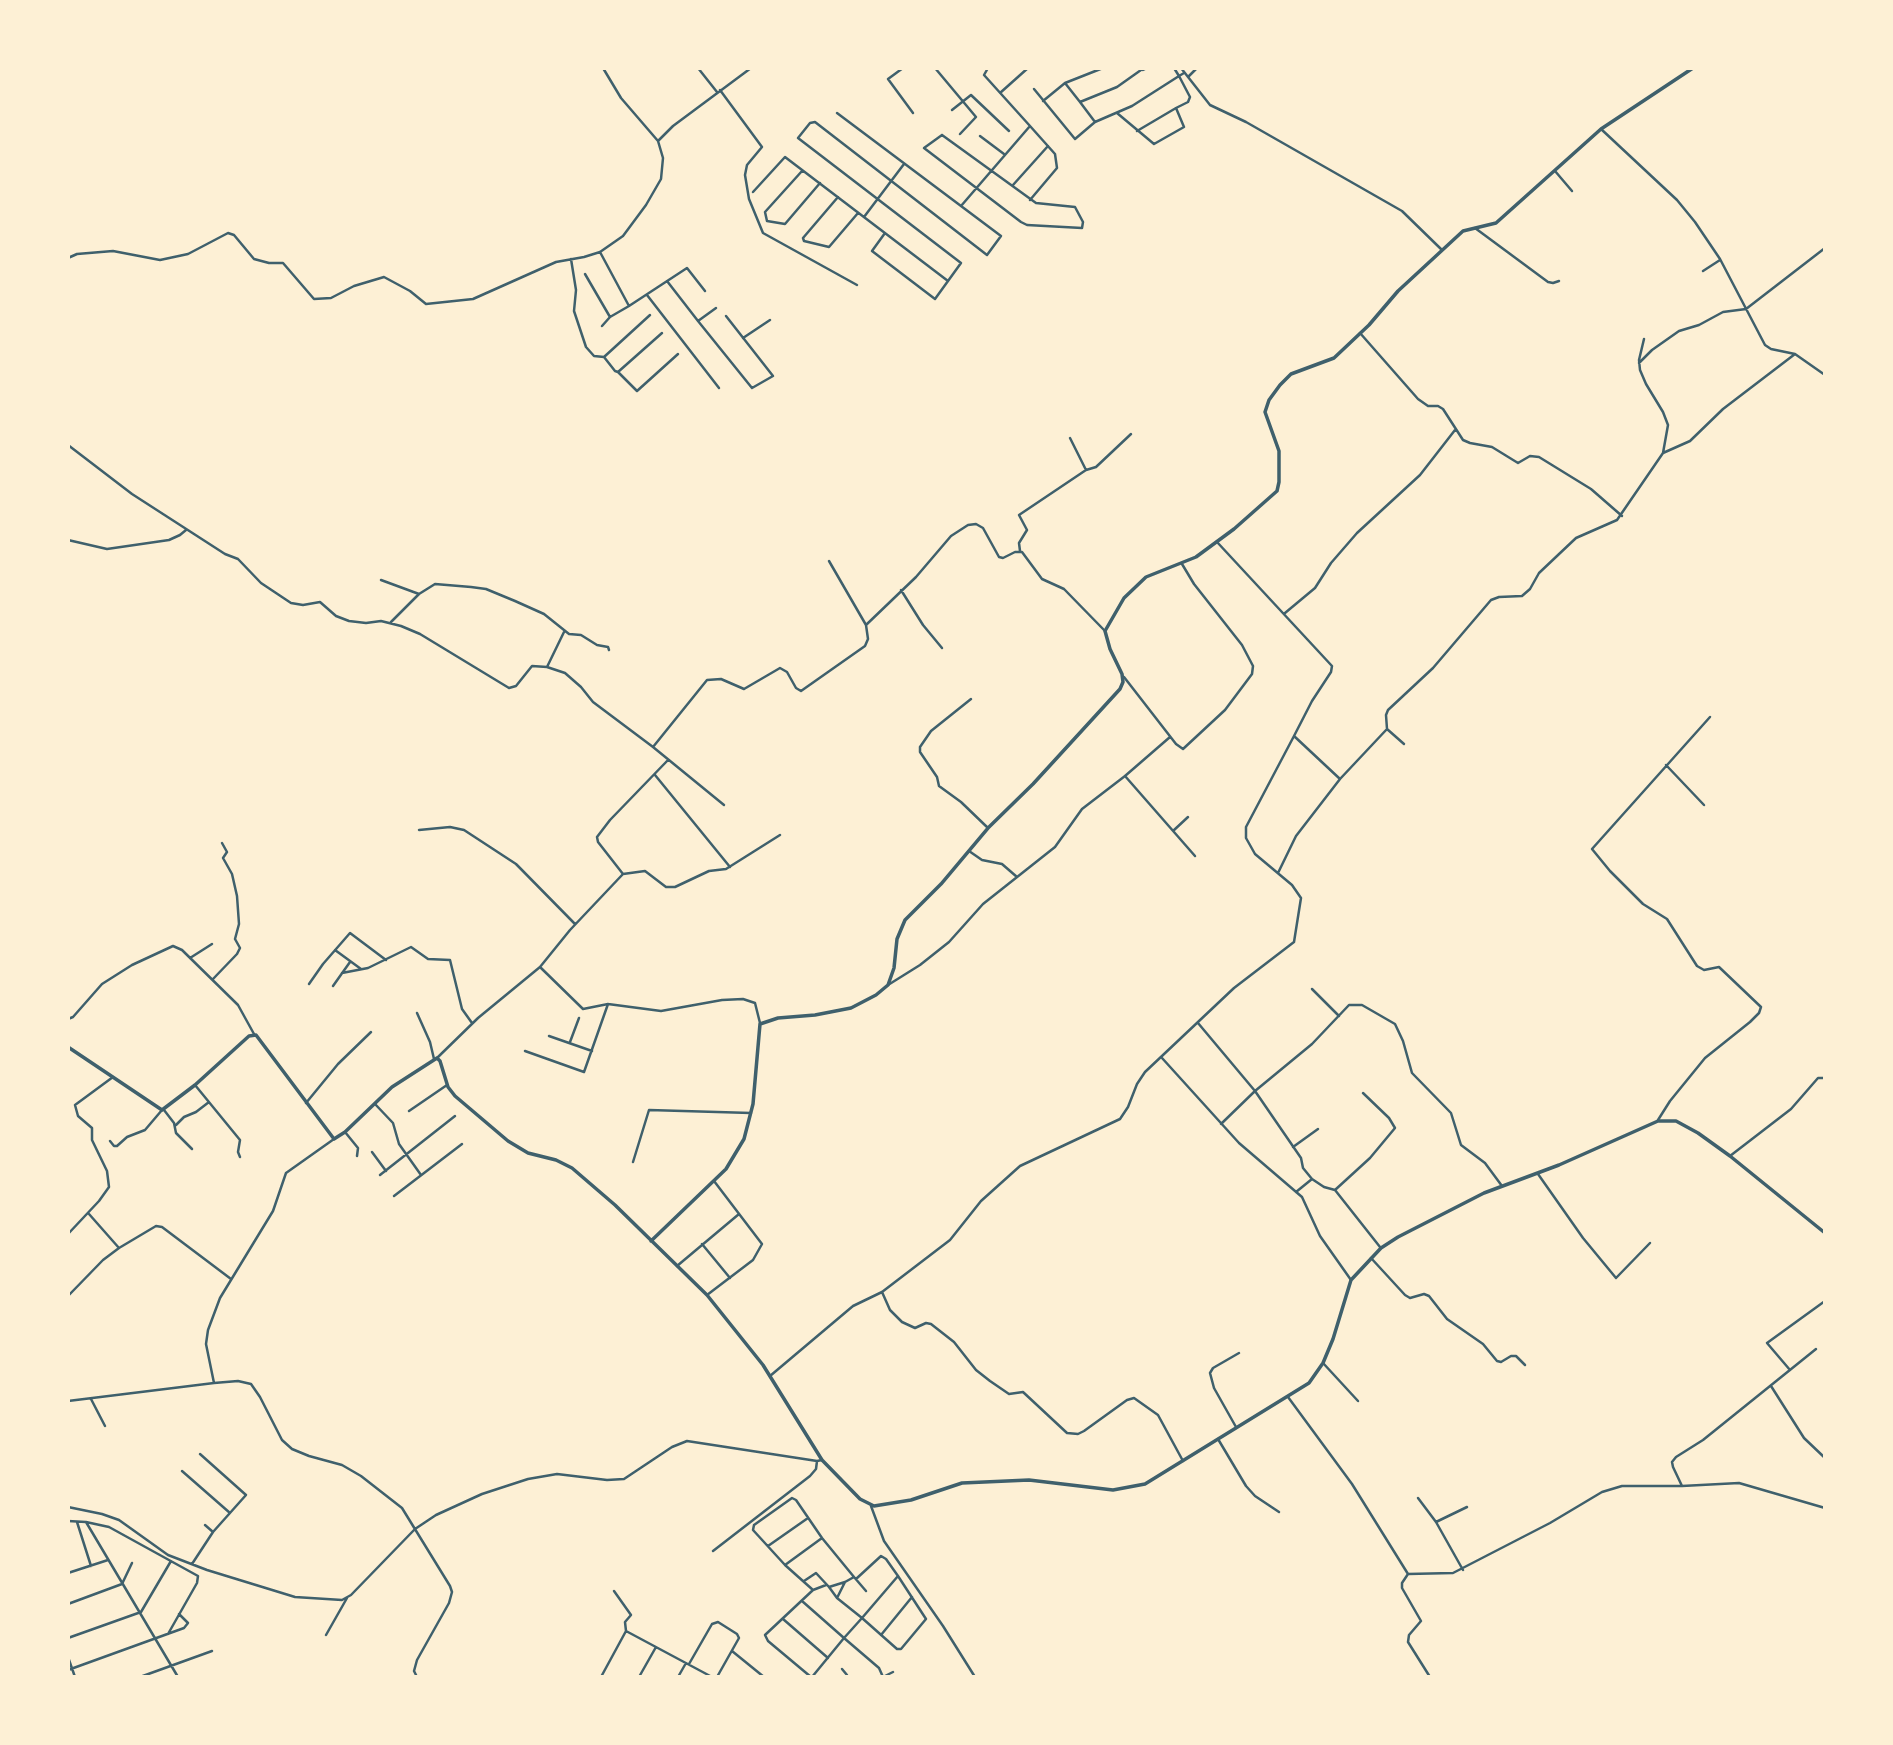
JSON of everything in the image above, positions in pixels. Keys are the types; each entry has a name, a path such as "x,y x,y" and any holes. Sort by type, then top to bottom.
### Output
{"street":[{"path":"68,258 77,254 113,251 160,260 188,254 230,233 254,259 283,263 312,299 331,298 376,277 384,277 429,304 473,299 556,262 600,252 623,236 661,179 663,158 658,141 621,98 603,68"},
{"path":"698,68 762,147 748,164 745,175 748,199 763,233 856,285"},
{"path":"658,141 673,126 751,68"},
{"path":"903,68 888,79 913,113"},
{"path":"935,68 976,119 960,134"},
{"path":"988,68 984,75 1055,153 1057,168 1030,200"},
{"path":"1000,93 1028,68"},
{"path":"1043,101 1065,83 1103,68"},
{"path":"1080,102 1116,87 1141,69 1147,68"},
{"path":"1137,131 1190,100 1174,68"},
{"path":"1181,68 1210,105 1246,122 1402,211 1442,250"},
{"path":"1188,77 1197,68"},
{"path":"1105,631 1115,611 1137,583 1162,570 1182,564 1217,542 1258,509 1278,488 1279,451 1265,415 1269,400 1287,377 1332,359 1393,296 1465,230 1496,223 1601,130 1693,68"},
{"path":"1034,89 1076,139 1095,122 1117,113 1184,73"},
{"path":"1065,83 1095,122"},
{"path":"952,110 970,95 1009,131"},
{"path":"1117,113 1154,144 1183,129 1185,125 1177,108"},
{"path":"837,113 1001,236 987,255 815,122 810,123 798,138 961,263 935,299 872,251 885,233"},
{"path":"961,206 1030,125"},
{"path":"1601,130 1677,200 1695,222 1720,259 1766,346 1795,354 1825,375"},
{"path":"942,135 1012,186 1036,203 1075,207 1083,222 1082,228 1027,225 924,148 942,135"},
{"path":"980,136 1004,154"},
{"path":"1012,186 1048,146"},
{"path":"753,192 785,157 948,281"},
{"path":"864,217 904,164"},
{"path":"803,170 765,212 767,221 783,225 820,183"},
{"path":"1555,171 1572,191"},
{"path":"838,197 803,238 804,241 829,247 858,212"},
{"path":"1475,228 1548,282 1559,281"},
{"path":"1639,363 1678,331 1699,325 1723,312 1746,309 1825,248"},
{"path":"600,252 629,306"},
{"path":"571,259 576,289 573,307 575,318 588,351 596,357 604,357 650,315"},
{"path":"1703,271 1720,259"},
{"path":"602,326 610,317 687,268 705,290"},
{"path":"585,274 610,317"},
{"path":"667,281 752,388 773,376 726,316"},
{"path":"647,295 719,388"},
{"path":"698,321 716,308"},
{"path":"743,338 770,320"},
{"path":"618,372 662,333"},
{"path":"1360,333 1419,399 1427,406 1443,409 1455,430 1467,442 1492,447 1516,462 1532,455 1539,457 1591,489 1622,516"},
{"path":"1404,744 1387,729 1386,712 1433,668 1491,600 1499,597 1522,597 1539,573 1576,538 1615,522 1622,516 1632,496 1663,453 1668,422 1646,384 1639,363 1644,339"},
{"path":"604,357 637,391 678,354"},
{"path":"1663,453 1690,441 1723,409 1795,354"},
{"path":"1285,613 1315,588 1331,563 1357,533 1420,475 1455,430"},
{"path":"1131,433 1099,464 1019,515 1027,528 1019,543 1020,551 1042,579 1064,589 1105,631 1122,674 1175,744 1183,748 1225,709 1253,670 1242,645 1182,564"},
{"path":"1070,438 1086,470"},
{"path":"68,445 132,494 225,554 238,559 261,583 291,603 322,603 336,616 349,621 366,624 391,622 420,634 509,688 516,686 530,668 538,665 568,675 593,702 724,804"},
{"path":"866,625 927,566 951,536 968,525 976,523 983,528 1000,558 1020,551"},
{"path":"68,540 107,549 169,540 180,536 186,529"},
{"path":"770,1376 853,1306 882,1292 950,1240 981,1201 1020,1166 1120,1119 1142,1076 1234,988 1295,941 1301,898 1297,891 1249,846 1246,827 1332,666 1217,542"},
{"path":"653,747 707,680 721,678 744,689 780,668 787,672 796,688 801,691 864,646 869,639 866,625 828,561"},
{"path":"381,580 419,594"},
{"path":"391,622 419,594 435,584 485,589 544,614 564,631 581,635 597,645 608,647 609,650"},
{"path":"901,590 923,625 942,648"},
{"path":"547,667 564,631"},
{"path":"888,985 902,924 988,828 1102,711 1121,689 1122,674"},
{"path":"971,699 931,731 920,747 920,754 936,776 939,786 961,802 988,828"},
{"path":"1658,1121 1670,1101 1706,1058 1750,1022 1761,1009 1719,967 1704,970 1697,966 1667,919 1643,904 1592,851 1592,847 1710,717"},
{"path":"1278,873 1294,839 1340,779 1387,729"},
{"path":"1294,736 1340,779"},
{"path":"760,1024 778,1018 816,1015 851,1008 876,995 920,965 949,942 973,914 1055,848 1082,809 1170,737"},
{"path":"623,874 597,837 610,820 669,760"},
{"path":"1666,765 1704,805"},
{"path":"655,775 730,867"},
{"path":"1125,776 1195,856"},
{"path":"1173,831 1188,817"},
{"path":"419,830 450,827 464,830 516,864 576,924"},
{"path":"214,1383 208,1363 208,1330 220,1298 273,1212 286,1173 345,1132 400,1081 436,1058 472,1023 540,967 623,874 647,872 670,888 709,870 721,871 730,867 780,835"},
{"path":"213,979 239,950 235,939 239,924 237,896 232,874 223,858 227,850 222,843"},
{"path":"969,851 982,860 1002,864 1017,877"},
{"path":"309,984 350,933 386,960"},
{"path":"190,958 212,944"},
{"path":"68,1019 73,1017 102,984 161,949 175,946 239,1005 254,1034 334,1139"},
{"path":"342,973 386,960 411,947 428,959 450,960 462,1009 472,1023"},
{"path":"335,950 361,969"},
{"path":"333,986 350,962"},
{"path":"540,967 580,1008 585,1009 608,1004 661,1011 743,999 756,1004 760,1024 751,1113 744,1139 729,1165 651,1241"},
{"path":"1312,989 1339,1016"},
{"path":"1221,1124 1255,1091 1312,1044 1348,1006 1358,1003 1395,1024 1414,1076 1451,1113 1461,1145 1485,1163 1502,1186"},
{"path":"525,1051 584,1072 608,1004"},
{"path":"416,1013 455,1096 508,1141 528,1153 556,1160 572,1168 615,1205 707,1296 770,1376 820,1461 853,1493 871,1506 884,1541 918,1588 975,1677"},
{"path":"570,1043 579,1018"},
{"path":"1197,1023 1255,1091 1301,1158 1303,1168 1312,1179 1335,1190 1381,1248"},
{"path":"306,1103 338,1064 371,1032"},
{"path":"110,1141 117,1146 127,1137 145,1130 163,1110 254,1034"},
{"path":"549,1036 592,1051"},
{"path":"68,1047 163,1110 176,1133 192,1149"},
{"path":"1162,1058 1221,1124 1303,1199 1312,1223 1351,1280"},
{"path":"68,1234 109,1187 109,1177 92,1140 92,1128 78,1116 74,1108 113,1077"},
{"path":"1730,1156 1791,1110 1819,1077 1825,1078"},
{"path":"195,1084 240,1140 240,1157"},
{"path":"409,1111 448,1085"},
{"path":"1335,1190 1370,1158 1395,1128 1390,1118 1363,1093"},
{"path":"174,1126 209,1101"},
{"path":"375,1104 393,1123 397,1139 421,1175"},
{"path":"633,1163 649,1110 751,1113"},
{"path":"380,1175 455,1116"},
{"path":"871,1506 911,1500 959,1484 1007,1480 1047,1481 1103,1489 1127,1489 1145,1484 1309,1384 1323,1363 1337,1329 1351,1280 1381,1248 1458,1206 1658,1121 1674,1120 1682,1123 1730,1156 1825,1233"},
{"path":"1293,1147 1318,1129"},
{"path":"345,1132 358,1148 357,1156"},
{"path":"394,1196 462,1144"},
{"path":"372,1152 386,1171"},
{"path":"1538,1174 1583,1238 1616,1278 1650,1243"},
{"path":"1296,1192 1312,1179"},
{"path":"707,1296 753,1260 762,1244 714,1181"},
{"path":"89,1213 119,1248"},
{"path":"677,1266 740,1213"},
{"path":"68,1296 119,1248 156,1226 162,1227 231,1279"},
{"path":"702,1244 730,1278"},
{"path":"1371,1258 1407,1297 1424,1294 1429,1296 1445,1316 1483,1344 1497,1361 1516,1356 1525,1365"},
{"path":"882,1292 897,1318 913,1328 925,1323 931,1324 954,1342 976,1370 1009,1394 1023,1392 1067,1433 1078,1434 1084,1431 1132,1398 1158,1415 1183,1461"},
{"path":"1790,1370 1767,1343 1825,1301"},
{"path":"1682,1486 1673,1468 1674,1458 1703,1440 1816,1349"},
{"path":"1236,1427 1214,1388 1210,1373 1213,1368 1239,1353"},
{"path":"1323,1363 1358,1401"},
{"path":"68,1401 214,1383 238,1381 251,1384 282,1440 292,1449 342,1465 362,1476 401,1508 452,1592 417,1660 414,1671 417,1677"},
{"path":"1771,1386 1804,1438 1825,1458"},
{"path":"1287,1396 1352,1484 1408,1574"},
{"path":"91,1399 106,1426"},
{"path":"1218,1439 1246,1486 1255,1496 1279,1512"},
{"path":"326,1635 347,1598 415,1530 436,1515 482,1494 541,1476 557,1474 607,1480 624,1479 672,1447 687,1441 820,1461"},
{"path":"192,1564 214,1532 246,1495 200,1454"},
{"path":"713,1551 810,1476 820,1461"},
{"path":"182,1471 230,1513"},
{"path":"1408,1574 1452,1573 1463,1570 1486,1554 1550,1523 1602,1492 1622,1486 1739,1483 1825,1508"},
{"path":"1418,1498 1436,1522 1463,1570"},
{"path":"813,1590 785,1565 753,1530 753,1526 790,1499 796,1500 822,1538 866,1591"},
{"path":"68,1507 119,1520 168,1555 192,1564 295,1597 347,1598"},
{"path":"1436,1522 1467,1507"},
{"path":"768,1546 808,1518"},
{"path":"68,1521 108,1527 198,1578 168,1634"},
{"path":"77,1522 91,1566"},
{"path":"86,1522 178,1677"},
{"path":"205,1525 214,1532"},
{"path":"785,1565 822,1538"},
{"path":"804,1581 816,1573 827,1586 837,1598 862,1618 899,1651 926,1619 912,1597 898,1576 886,1559 881,1556 855,1578 845,1582 827,1586 813,1590 767,1632 765,1638 812,1677 844,1638 862,1618 898,1576"},
{"path":"68,1573 108,1560"},
{"path":"68,1637 141,1612 172,1561"},
{"path":"68,1604 122,1584 132,1563"},
{"path":"114,1570 126,1573"},
{"path":"1408,1574 1402,1588 1421,1620 1409,1635 1408,1642 1430,1677"},
{"path":"837,1598 845,1582"},
{"path":"601,1677 626,1632 625,1622 631,1615 614,1591"},
{"path":"881,1635 912,1597"},
{"path":"802,1601 880,1668 884,1676 893,1672"},
{"path":"70,1670 188,1625 179,1614"},
{"path":"783,1618 828,1658"},
{"path":"626,1632 656,1647 687,1663 715,1677 732,1651 738,1635 716,1622 687,1663 678,1677"},
{"path":"639,1677 656,1647"},
{"path":"140,1677 212,1651"},
{"path":"732,1651 764,1677"},
{"path":"68,1657 70,1670 75,1677"},
{"path":"842,1669 847,1676"},
{"path":"753,1677 757,1671"}]}
